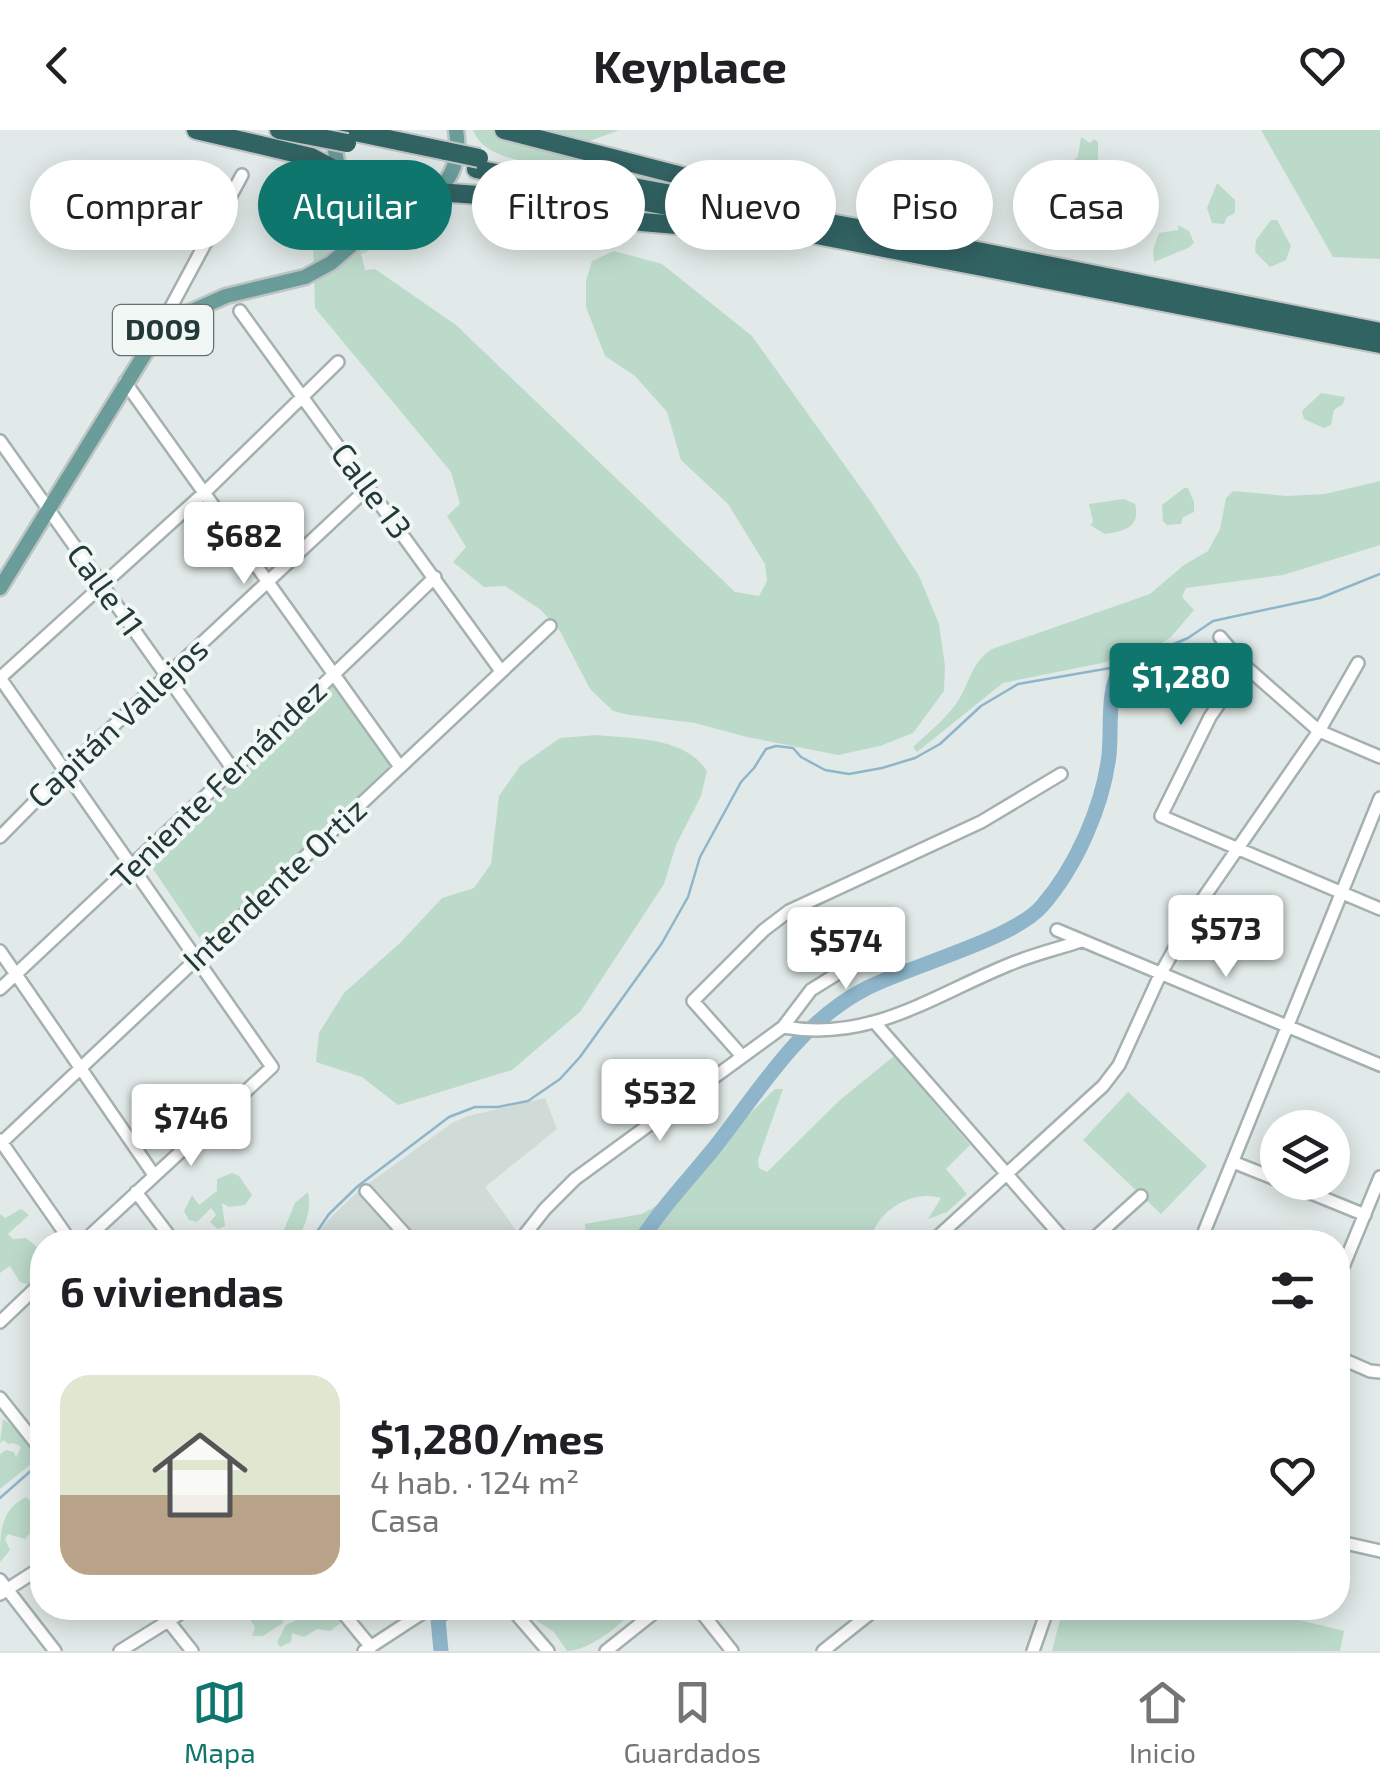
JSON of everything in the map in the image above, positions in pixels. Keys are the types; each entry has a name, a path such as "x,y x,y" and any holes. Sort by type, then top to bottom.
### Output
{"highway":[{"path":"196,130 314,160"},
{"path":"279,130 316,137 344,133 472,163"},
{"path":"504,130 856,220"},
{"path":"645,192 856,228"},
{"path":"452,193 505,197 665,224"},
{"path":"836,239 1380,344"},
{"path":"973,250 1380,332"}],"main road":[{"path":"452,170 456,162 456,130"},
{"path":"338,160 335,154 344,133"},
{"name":"D009","path":"0,588 155,336 188,313 226,296 306,277 344,250"}],"street":[{"path":"155,336 242,175"},
{"name":"Calle 13","path":"240,312 501,671"},
{"path":"96,1230 272,1067 0,678 205,492 338,362"},
{"path":"124,382 400,766"},
{"name":"Calle 11","path":"0,440 232,768"},
{"name":"Capitán Vallejos","path":"0,836 369,488"},
{"name":"Teniente Fernández","path":"0,989 132,868 435,576"},
{"name":"Intendente Ortiz","path":"0,1142 550,626"},
{"path":"1220,638 1245,666 1319,731 1380,757"},
{"path":"945,1230 1103,1086 1119,1065 1160,975 1200,903 1319,731 1358,663"},
{"path":"1245,666 1210,717 1160,816 1380,910"},
{"path":"741,1055 692,1001 776,919 982,822 1061,774"},
{"path":"1205,1230 1380,798"},
{"path":"1057,930 1380,1065"},
{"path":"529,1230 575,1179 783,1027 811,990 893,939"},
{"path":"783,1027 829,1032 876,1024 1008,965 1082,941"},
{"path":"0,950 154,1175"},
{"path":"876,1024 1055,1230"},
{"path":"0,1142 62,1230"},
{"path":"1233,1162 1260,1173"},
{"path":"1350,1251 1380,1178"},
{"path":"366,1191 401,1230"},
{"path":"136,1192 165,1230"},
{"path":"1103,1230 1140,1196"},
{"path":"1328,1200 1365,1215"},
{"path":"0,1322 30,1293"},
{"path":"1350,1362 1380,1372"},
{"path":"0,1398 30,1436"},
{"path":"1350,1544 1380,1551"},
{"path":"30,1573 3,1588 55,1651"},
{"path":"120,1651 168,1620 192,1651"},
{"path":"347,1620 367,1649 412,1620"},
{"path":"521,1620 548,1651"},
{"path":"606,1651 645,1620"},
{"path":"707,1620 732,1651"},
{"path":"823,1651 861,1620"},
{"path":"1033,1651 1044,1620"}],"shaded area":[{"path":"545,1098 557,1129 485,1187 516,1230 320,1230 361,1189 452,1123"}],"green space":[{"path":"473,130 619,130 590,141 583,160 519,160 491,150"},
{"path":"1261,130 1380,130 1380,259 1333,257"},
{"path":"1081,137 1090,143 1094,139 1098,142 1098,160 1074,160"},
{"path":"1217,183 1235,200 1235,213 1224,224 1212,223 1207,208"},
{"path":"1271,220 1277,220 1291,246 1286,260 1270,267 1255,252 1256,240"},
{"path":"1178,225 1189,231 1194,243 1154,262 1153,250 1159,250 1159,233 1178,230"},
{"path":"313,250 370,250 361,254 365,270 375,269 456,325 735,592 759,596 767,581 765,564 728,504 681,460 667,412 635,376 605,356 586,307 586,281 592,261 614,251 662,264 752,336 871,502 919,576 939,624 944,691 913,733 880,746 838,755 695,723 613,711 590,689 560,631 541,610 505,586 484,587 453,562 466,547 447,516 460,504 451,472 315,308"},
{"path":"1321,393 1345,397 1334,410 1331,425 1324,428 1304,419 1302,411"},
{"path":"1380,481 1380,545 1283,575 1186,588 1182,597 1194,610 1171,637 1157,646 1102,663 1003,683 917,752 913,747 952,709 977,664 992,649 1150,594 1184,565 1208,551 1220,529 1226,498 1233,491 1287,496 1325,494"},
{"path":"1188,488 1194,502 1194,512 1183,517 1181,524 1167,525 1162,505"},
{"path":"1124,499 1135,504 1136,518 1130,526 1105,534 1090,525 1093,522 1089,504"},
{"path":"334,685 392,764 203,943 149,863"},
{"path":"597,735 673,746 698,760 707,771 701,796 676,845 664,884 580,1012 512,1070 398,1105 362,1077 316,1062 319,1033 344,993 401,942 442,898 474,888 491,864 499,796 520,766 560,738"},
{"path":"894,1056 970,1145 946,1169 967,1194 947,1212 928,1219 941,1198 908,1199 889,1211 874,1230 585,1230 585,1224 642,1214 682,1191 728,1135 775,1089 783,1089 758,1160 759,1168 767,1172 840,1100"},
{"path":"1128,1092 1207,1166 1161,1214 1083,1140"},
{"path":"232,1173 239,1176 252,1195 245,1205 229,1207 222,1203 225,1226 218,1229 210,1222 216,1215 211,1208 197,1222 189,1220 184,1211 192,1195 199,1205 217,1191 217,1179"},
{"path":"308,1192 307,1218 302,1230 284,1230 295,1203"},
{"path":"21,1209 29,1215 8,1234 13,1239 30,1241 30,1285 20,1282 10,1266 0,1273 0,1214 5,1218"},
{"path":"3,1419 27,1437 30,1465 0,1489 0,1454 6,1450 14,1452 16,1458 21,1447 4,1440 0,1443"},
{"path":"26,1497 30,1501 30,1535 25,1539 8,1534 5,1539 10,1550 0,1562 3,1523"},
{"path":"250,1620 283,1620 263,1636 252,1636 255,1627"},
{"path":"297,1620 343,1621 330,1631 317,1629 304,1637 292,1633 291,1642 280,1647 277,1642 286,1625"},
{"path":"536,1620 623,1620 595,1642 576,1650 567,1651 554,1632"},
{"path":"1060,1620 1299,1620 1344,1631 1340,1651 1052,1651"}],"waterway":[{"path":"318,1230 358,1186 449,1117 475,1107 528,1101 560,1079 662,943 688,897 700,857 741,782 766,749 793,748 825,770 849,774 882,768 915,758 940,744 981,706 1018,684 1122,666 1188,638 1213,621 1320,598 1380,574"},
{"path":"648,1230 782,1060 820,1020 865,989 1009,930 1042,906 1077,855 1101,795 1109,755 1114,686 1122,666"},
{"path":"0,1498 30,1472"},
{"path":"438,1620 441,1651"}]}
